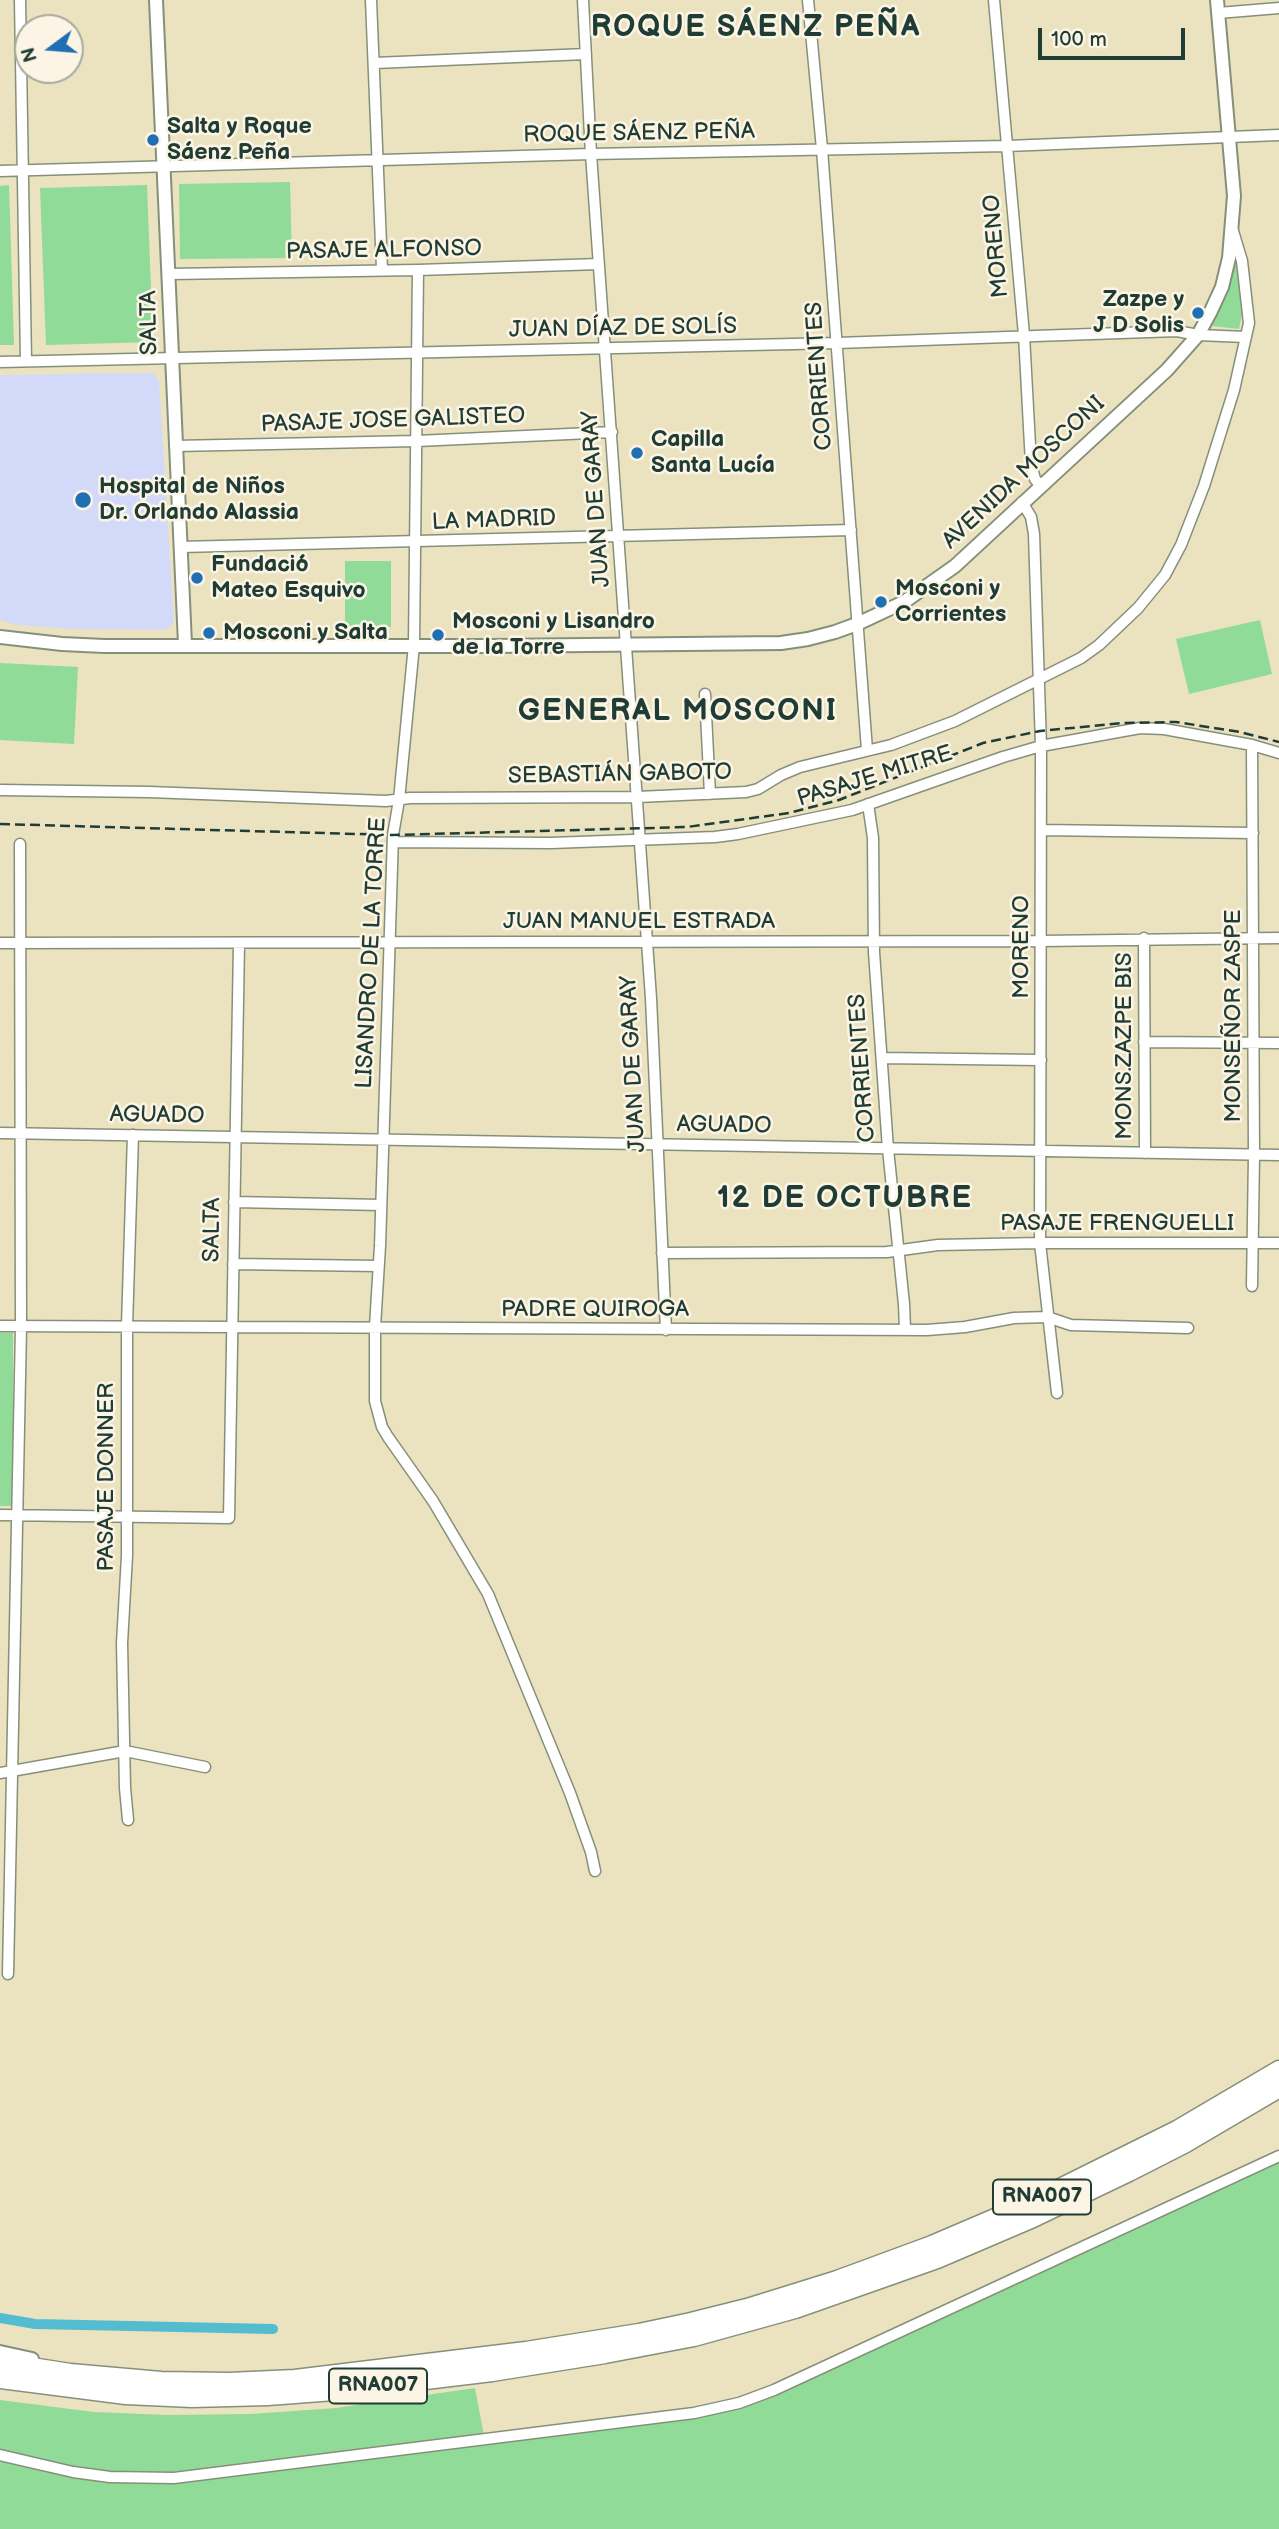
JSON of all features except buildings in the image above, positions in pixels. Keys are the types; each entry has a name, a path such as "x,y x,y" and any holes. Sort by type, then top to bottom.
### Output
{"highway":[{"name":"RNA007","path":"793,2302 1028,2204 1177,2130 1279,2070"},
{"name":"RNA007","path":"0,2379 66,2389 162,2397 296,2395 561,2362 655,2345 937,2259 1033,2218 1184,2144 1279,2088"},
{"name":"RNA007","path":"0,2362 100,2376 161,2381 229,2382 333,2376 570,2344 749,2315"}],"street":[{"path":"20,0 26,361"},
{"name":"SALTA","path":"156,0 185,644"},
{"path":"371,0 382,270"},
{"name":"JUAN DE GARAY","path":"583,0 604,349 638,797 666,1330"},
{"name":"CORRIENTES","path":"808,0 822,149 867,750"},
{"name":"MORENO","path":"994,0 1024,335 1031,464 1035,479 1040,485"},
{"path":"1218,7 1279,8"},
{"name":"AVENIDA MOSCONI","path":"0,637 62,645 781,643 808,639 857,624 904,602 929,587 955,566 1167,370 1198,335 1222,286 1233,230 1234,196 1218,7"},
{"path":"375,63 586,54"},
{"name":"ROQUE SÁENZ PEÑA","path":"0,171 591,154 1007,146 1279,135"},
{"name":"SEBASTIÁN GABOTO","path":"0,790 399,800 433,797 638,797 746,792 758,789 800,767 891,745 955,721 1082,658 1138,608 1165,575 1181,545 1204,486 1234,390 1249,323 1242,261 1233,230"},
{"name":"PASAJE ALFONSO","path":"170,274 418,271 599,264"},
{"name":"LISANDRO DE LA TORRE","path":"418,271 414,645 393,842 375,1327 375,1401 382,1427 433,1501 488,1594 570,1793 595,1871"},
{"name":"JUAN DÍAZ DE SOLÍS","path":"0,362 837,343 1177,331 1198,335 1246,337"},
{"name":"PASAJE JOSE GALISTEO","path":"176,446 417,441 612,432"},
{"name":"MORENO","path":"1023,502 1031,517 1034,534 1041,746 1040,1243 1057,1393"},
{"name":"LA MADRID","path":"181,547 851,530"},
{"path":"705,694 709,793"},
{"name":"PASAJE MITRE","path":"393,842 640,841 738,834 852,810 1041,746 1140,728 1164,729 1252,745 1279,753"},
{"name":"MONSEÑOR ZASPE","path":"1252,745 1252,1286"},
{"name":"CORRIENTES","path":"868,804 873,838 875,940 888,1149 905,1329"},
{"path":"1042,830 1253,832"},
{"path":"8,1974 6,1772 18,1515 21,1327 20,844"},
{"name":"MONS.ZAZPE BIS","path":"1144,938 1145,1153"},
{"name":"JUAN MANUEL ESTRADA","path":"0,943 1279,938"},
{"name":"SALTA","path":"127,1517 229,1518 239,943"},
{"path":"1144,1042 1279,1043"},
{"path":"882,1058 1041,1060"},
{"name":"AGUADO","path":"0,1133 1279,1155"},
{"name":"PASAJE DONNER","path":"128,1819 122,1643 127,1517 127,1326 133,1135"},
{"path":"234,1202 381,1205"},
{"name":"PASAJE FRENGUELLI","path":"662,1253 887,1252 938,1245 1040,1243 1279,1243"},
{"path":"233,1264 378,1266"},
{"name":"PADRE QUIROGA","path":"0,1326 905,1329 965,1327 1014,1318 1047,1317 1071,1325 1188,1328"},
{"path":"0,1515 127,1517"},
{"path":"6,1772 125,1751 205,1767"},
{"path":"0,2455 37,2465 110,2477 174,2478 694,2413 739,2403 774,2390 1279,2156"},
{"path":"0,2352 100,2376"}],"shaded area":[{"name":"Hospital de Niños Dr. Orlando Alassia","path":"153,373 159,381 174,622 166,630 73,629 17,625 0,620 0,375"}],"green space":[{"path":"290,182 292,258 180,259 179,184"},
{"path":"9,185 14,345 0,345 0,186"},
{"path":"147,185 153,342 46,345 40,188"},
{"path":"1235,262 1244,305 1239,329 1212,326 1229,285"},
{"path":"345,561 391,561 391,627 345,627"},
{"path":"1260,620 1272,674 1189,694 1176,639"},
{"path":"0,663 78,667 74,744 0,740"},
{"path":"0,1333 13,1333 13,1506 0,1506"},
{"path":"1279,2158 1279,2529 0,2529 0,2400 94,2412 251,2414 336,2408 475,2388 485,2441 694,2415 770,2393"}],"waterway":[{"path":"0,2318 35,2324 273,2329"}],"railway":[{"path":"0,824 393,835 687,827 789,813 839,800 983,743 1040,731 1123,723 1176,722 1240,732 1279,742"}],"place":[{"name":"Salta y Roque Sáenz Peña","path":"153,140"},
{"name":"Zazpe y J D Solis","path":"1198,313"},
{"name":"Capilla Santa Lucía","path":"637,453"},
{"name":"Hospital de Niños Dr. Orlando Alassia","path":"83,500"},
{"name":"Fundació Mateo Esquivo","path":"197,578"},
{"name":"Mosconi y Corrientes","path":"881,602"},
{"name":"Mosconi y Salta","path":"209,633"},
{"name":"Mosconi y Lisandro de la Torre","path":"438,635"}],"district":[{"name":"ROQUE SÁENZ PEÑA","path":"756,28"},
{"name":"GENERAL MOSCONI","path":"678,712"},
{"name":"12 DE OCTUBRE","path":"845,1199"}]}
